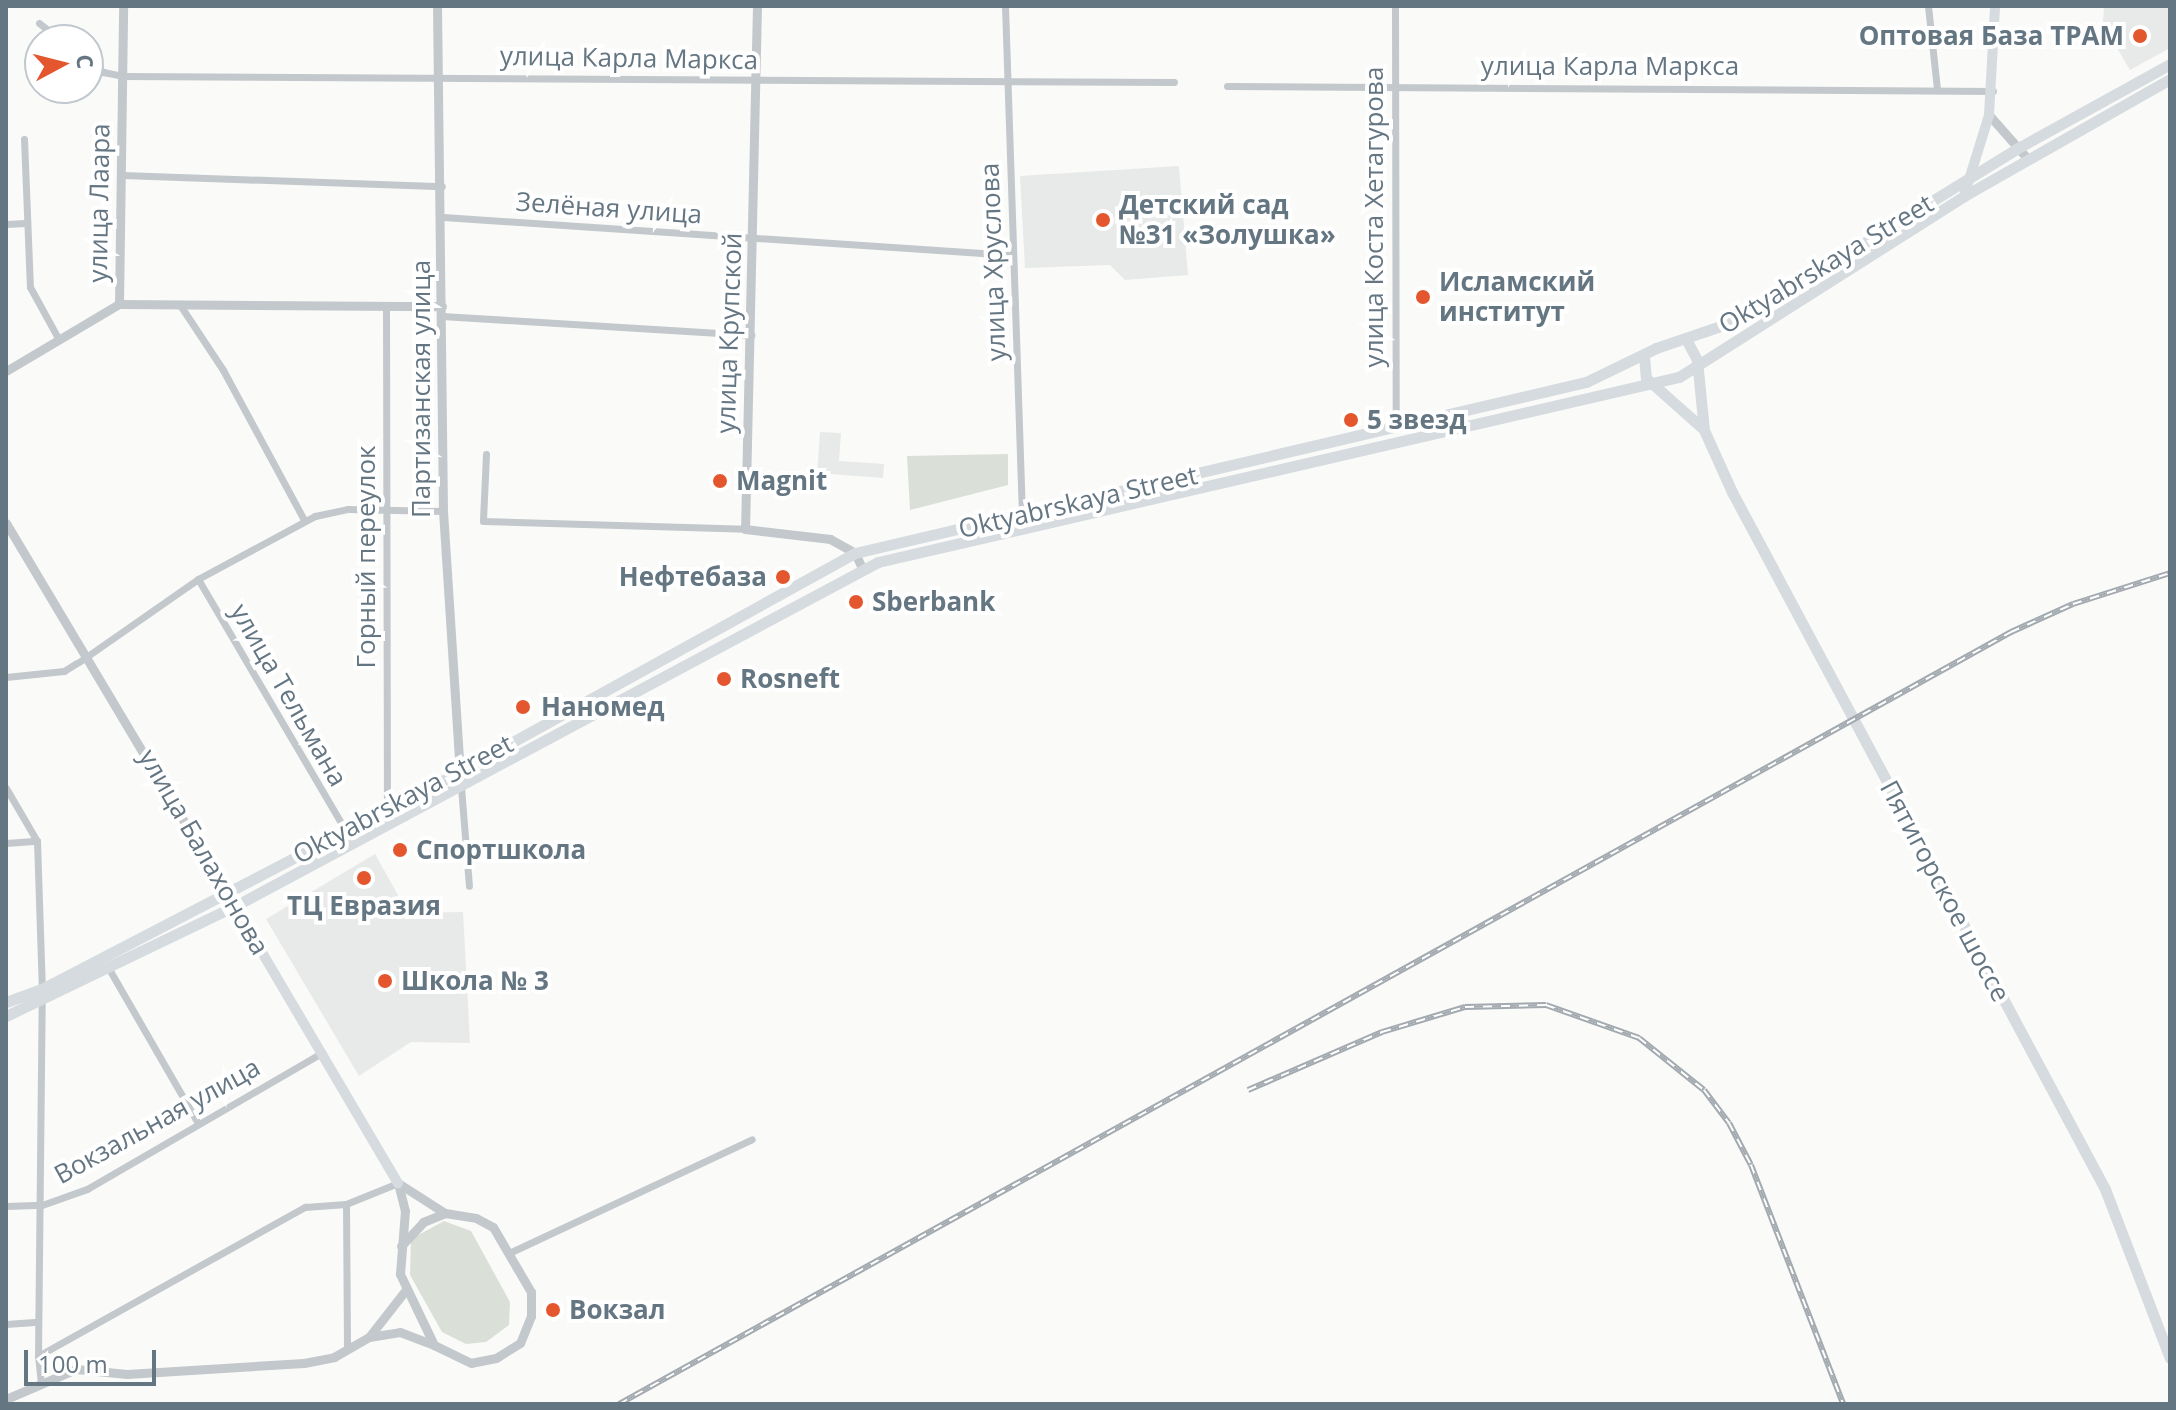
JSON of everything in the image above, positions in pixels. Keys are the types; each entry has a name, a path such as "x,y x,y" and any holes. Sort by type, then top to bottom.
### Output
{"main road":[{"path":"1964,196 1973,175 1993,91 1995,6"},
{"name":"Oktyabrskaya Street","path":"6,1002 42,989 460,771 855,553 1022,517 1586,382 1672,341 1687,341 1741,319 2018,148 2170,64"},
{"name":"Oktyabrskaya Street","path":"6,1016 42,1002 235,906 461,787 862,568 1679,377 1964,196 2170,79"},
{"name":"Пятигорское шоссе","path":"1687,341 1696,365 1704,430 1732,492 2105,1189 2170,1358"},
{"name":"Пятигорское шоссе","path":"1644,356 1644,373 1704,430"},
{"name":"улица Балахонова","path":"227,893 398,1183"}],"street":[{"name":"улица Лаара","path":"119,304 123,6"},
{"name":"Партизанская улица","path":"437,6 443,217 443,511 460,771"},
{"name":"улица Крупской","path":"745,529 757,6"},
{"name":"улица Хруслова","path":"1005,6 1022,517"},
{"name":"улица Коста Хетагурова","path":"1395,6 1392,85 1396,427"},
{"path":"1928,6 1937,89"},
{"name":"улица Карла Маркса","path":"104,72 123,76 1174,82"},
{"name":"улица Карла Маркса","path":"1227,86 1993,91"},
{"path":"1989,115 2027,158"},
{"path":"24,139 30,287 58,338"},
{"path":"122,175 442,186"},
{"name":"Зелёная улица","path":"443,217 1012,255"},
{"path":"6,224 26,223"},
{"path":"6,371 119,304 386,306 751,335"},
{"path":"180,305 223,370 304,520"},
{"name":"Горный переулок","path":"386,306 387,808"},
{"path":"486,454 483,521 745,529 818,536 855,553 862,568"},
{"path":"6,677 64,671 198,579 304,520 348,509 443,511"},
{"name":"улица Балахонова","path":"6,523 227,893"},
{"name":"улица Тельмана","path":"198,579 345,830"},
{"path":"461,787 469,886"},
{"path":"6,788 37,841 42,989"},
{"path":"6,843 37,841"},
{"path":"109,969 198,1123"},
{"path":"41,1384 38,1322 42,1205 42,1002"},
{"name":"Вокзальная улица","path":"6,1206 42,1205 87,1189 322,1053"},
{"path":"509,1253 752,1139"},
{"path":"38,1356 305,1207 346,1204 398,1183"},
{"name":"улица Балахонова","path":"398,1183 445,1213 476,1218 493,1227 531,1292 531,1316 520,1343 496,1358 471,1363 434,1345 405,1291 401,1246 405,1211 398,1183"},
{"path":"346,1204 347,1349"},
{"path":"401,1246 423,1222 445,1213"},
{"path":"369,1337 405,1291"},
{"path":"6,1324 38,1322"},
{"path":"6,1399 76,1369 127,1374 304,1363 347,1349 369,1337 400,1332 434,1345"}],"shaded area":[{"name":"Оптовая База ТРАМ","path":"2104,6 2170,6 2170,48 2130,70 2103,24"},
{"name":"Детский сад №31 «Золушка»","path":"1179,166 1188,275 1125,280 1110,265 1025,268 1020,176"},
{"path":"820,432 841,433 839,461 884,464 883,478 817,473"},
{"path":"1008,454 1008,485 910,510 907,456"},
{"name":"Школа № 3","path":"375,854 408,913 463,912 470,1043 411,1042 359,1076 266,919"},
{"path":"444,1221 471,1231 510,1302 509,1325 486,1342 466,1344 442,1332 410,1275 411,1239"}],"railway":[{"path":"619,1404 2011,632 2073,604 2170,573"},
{"path":"1248,1090 1382,1032 1465,1007 1546,1005 1639,1038 1704,1090 1729,1123 1751,1165 1843,1404"}],"place":[{"name":"Оптовая База ТРАМ","path":"2140,36"},
{"name":"Детский сад №31 «Золушка»","path":"1103,220"},
{"name":"Исламский институт","path":"1423,297"},
{"name":"5 звезд","path":"1351,420"},
{"name":"Magnit","path":"720,481"},
{"name":"Нефтебаза","path":"783,577"},
{"name":"Sberbank","path":"856,602"},
{"name":"Rosneft","path":"724,679"},
{"name":"Наномед","path":"523,707"},
{"name":"Спортшкола","path":"400,850"},
{"name":"ТЦ Евразия","path":"364,878"},
{"name":"Школа № 3","path":"385,981"},
{"name":"Вокзал","path":"553,1310"}]}
